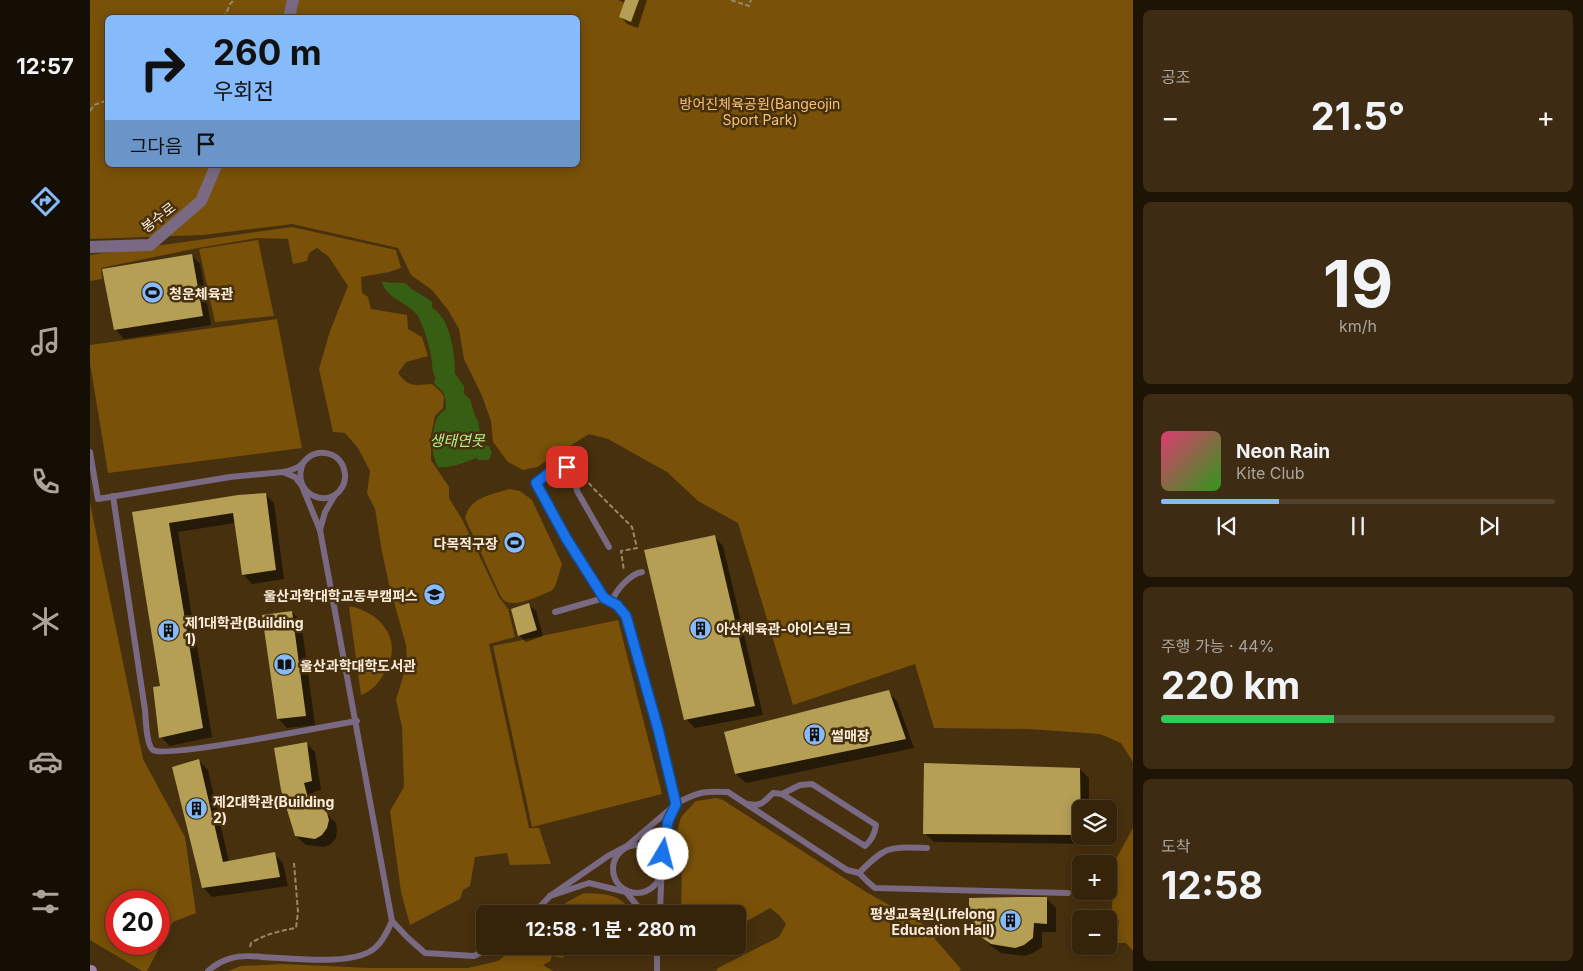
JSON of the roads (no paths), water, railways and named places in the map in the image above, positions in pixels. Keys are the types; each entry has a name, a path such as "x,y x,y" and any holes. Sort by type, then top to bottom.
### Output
{"street":[{"path":"290,15 293,0"},
{"name":"봉수로","path":"90,248 150,244 201,201 216,167"}],"lane":[{"path":"90,452 98,498 230,477 283,472 295,469 316,454 331,454 342,463 345,477 344,484 325,512 320,530"},
{"path":"208,971 216,964 233,957 339,960 358,958 376,948 387,934 392,921 357,721 320,530 300,478 300,470 303,463"},
{"path":"604,598 566,538 536,483 550,472 567,467 574,473 578,492 609,547"},
{"path":"283,472 295,477 313,497 328,498 335,495"},
{"path":"113,496 143,693 148,741 154,751 177,751 229,744 357,721"},
{"path":"612,601 627,581 634,575 642,572"},
{"path":"550,896 589,883 634,894 649,891 659,878 668,821 676,804 658,729 626,616 612,601 604,598 555,612"},
{"path":"744,803 756,806 764,802 773,792 782,794 865,846 870,842 876,825 812,784 800,785 782,794"},
{"path":"637,905 615,881 612,865 615,857 676,804 697,793 712,791 728,792 847,870 859,873 875,888 1068,893"},
{"path":"542,905 550,896 608,856 627,846 635,845 651,849 660,862 660,905"},
{"path":"859,873 879,854 890,848 927,848"},
{"path":"392,921 425,952 476,955"},
{"path":"657,955 658,971"}],"water":[{"name":"생태연못","path":"382,281 405,283 432,302 432,308 444,320 453,347 455,374 464,386 464,394 470,399 478,421 482,445 489,446 492,453 489,460 479,460 476,458 453,466 438,467 433,449 433,436 437,418 446,409 445,398 443,392 435,385 434,381 436,378 432,359 419,318 413,311 387,292"}],"place":[{"name":"청운체육관","path":"153,293"},
{"name":"다목적구장","path":"514,543"},
{"name":"울산과학대학교동부캠퍼스","path":"434,595"},
{"name":"아산체육관-아이스링크","path":"700,628"},
{"name":"제1대학관(Building 1)","path":"169,630"},
{"name":"울산과학대학도서관","path":"284,665"},
{"name":"썰매장","path":"815,735"},
{"name":"제2대학관(Building 2)","path":"197,809"},
{"name":"평생교육원(Lifelong Education Hall)","path":"1011,921"}],"park label":[{"name":"방어진체육공원(Bangeojin Sport Park)","path":"760,112"}]}
